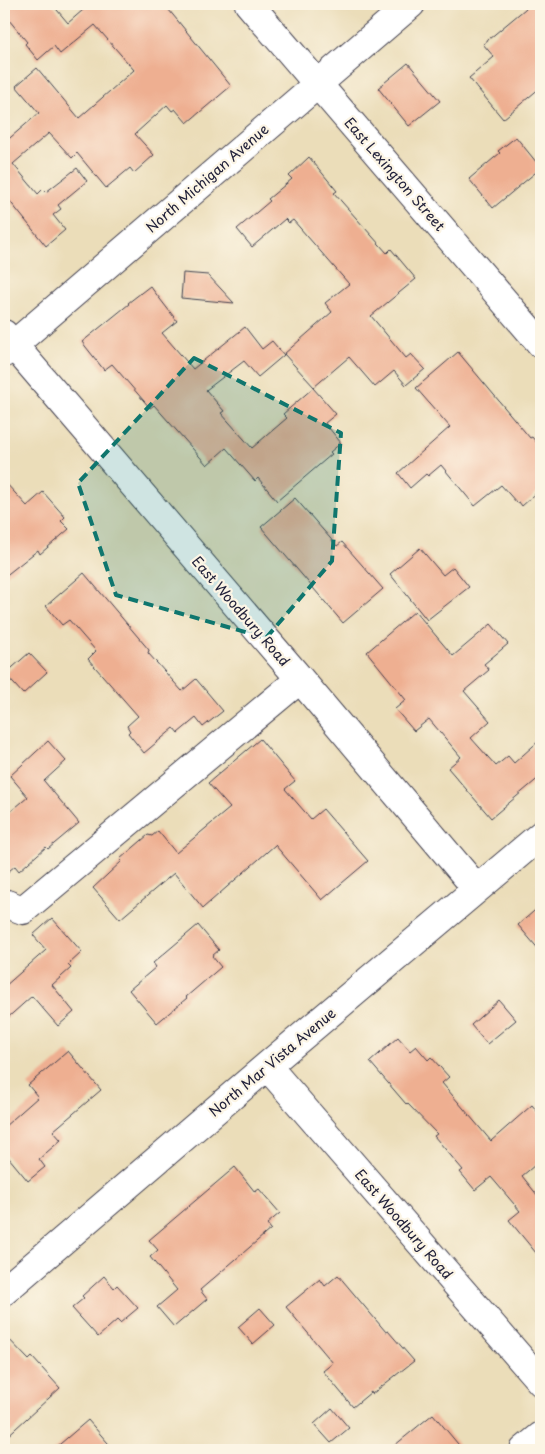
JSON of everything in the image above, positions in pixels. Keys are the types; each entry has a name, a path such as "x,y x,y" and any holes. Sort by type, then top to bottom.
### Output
{"street":[{"name":"East Lexington Street","path":"249,4 541,344"},
{"name":"North Michigan Avenue","path":"7,344 411,4"},
{"name":"East Woodbury Road","path":"7,344 300,678 477,889"},
{"path":"4,903 23,910 300,678"},
{"name":"North Mar Vista Avenue","path":"4,1291 541,835"},
{"name":"East Woodbury Road","path":"267,1066 541,1382"},
{"path":"524,1450 541,1436"}],"highlighted area":[{"path":"194,358 341,433 332,561 266,638 116,595 78,483"}],"building":[{"path":"4,4 52,4 68,23 83,10 78,4 164,4 231,86 187,123 175,109 172,111 167,105 135,134 154,155 134,173 130,168 106,188 77,153 72,158 49,133 13,164 38,194 43,189 46,192 77,168 87,181 58,205 61,209 53,215 65,230 46,246 4,194 4,143 39,113 16,86 37,68 79,118 134,70 95,25 60,54 54,46 38,60 25,44 27,42 4,14"},
{"path":"531,4 541,4 541,87 503,119 469,78 494,57 483,44"},
{"path":"408,63 440,101 409,126 378,88"},
{"path":"516,137 541,168 493,208 469,179 500,153 498,151"},
{"path":"309,157 337,191 334,193 387,253 391,249 416,279 371,316 406,358 411,354 425,369 406,385 394,371 375,387 349,357 314,387 284,354 332,312 325,303 349,284 293,220 289,223 285,219 252,247 237,229 292,179 289,176"},
{"path":"183,273 208,275 234,303 181,298"},
{"path":"150,286 177,321 162,333 193,369 245,327 262,349 272,341 284,355 258,377 244,361 206,390 224,411 221,413 252,448 287,418 283,414 313,388 336,414 325,423 341,443 330,452 332,454 277,501 258,478 255,481 226,448 207,465 154,405 150,408 112,364 104,370 82,342"},
{"path":"458,352 530,438 532,437 541,448 541,489 522,506 501,485 475,506 441,465 428,476 426,474 410,488 398,473 450,427 416,388"},
{"path":"4,481 27,506 43,492 65,517 61,521 69,529 40,554 38,550 4,577"},
{"path":"295,498 337,546 342,542 383,589 343,623 261,527"},
{"path":"420,548 443,575 453,567 469,587 427,620 390,574"},
{"path":"84,573 149,650 148,653 182,691 196,679 223,711 203,727 196,718 178,733 174,728 144,753 128,733 130,731 127,726 138,716 88,659 96,651 69,620 62,625 46,606"},
{"path":"415,611 453,656 491,624 508,644 484,664 489,670 464,691 490,721 471,738 496,766 508,756 514,763 541,739 541,776 491,818 448,768 461,757 429,719 414,731 395,709 406,700 367,652"},
{"path":"29,653 47,672 23,694 5,674"},
{"path":"260,739 295,781 285,789 311,819 323,809 368,861 322,900 275,845 203,908 174,873 120,919 93,888 122,861 120,859 148,835 152,836 158,831 176,853 230,808 208,783"},
{"path":"48,741 66,761 44,781 79,823 48,849 46,847 19,871 15,866 4,875 4,817 28,797 10,776"},
{"path":"541,905 541,952 518,925"},
{"path":"52,918 82,952 68,965 71,968 52,985 74,1012 58,1026 32,996 4,1021 4,987 46,950 33,935"},
{"path":"198,925 219,950 212,956 221,967 157,1023 129,990 156,967 153,963"},
{"path":"499,1000 516,1020 487,1044 471,1025"},
{"path":"398,1037 410,1051 416,1046 428,1060 431,1057 449,1077 442,1083 491,1141 532,1105 541,1116 541,1160 522,1176 538,1196 541,1193 541,1259 509,1220 520,1211 491,1177 475,1190 460,1172 463,1170 434,1136 437,1134 406,1104 370,1062"},
{"path":"68,1051 101,1090 53,1131 61,1140 39,1159 45,1167 28,1181 4,1152 4,1127 38,1097 28,1085"},
{"path":"235,1167 255,1192 259,1189 280,1213 267,1224 271,1229 200,1290 207,1299 174,1327 157,1307 177,1290 150,1257 158,1250 149,1240"},
{"path":"338,1275 386,1332 388,1331 414,1361 353,1407 323,1371 333,1363 286,1307 320,1279 325,1286"},
{"path":"104,1276 114,1288 117,1285 138,1308 120,1323 117,1320 98,1337 72,1308"},
{"path":"260,1308 275,1325 253,1344 238,1327"},
{"path":"4,1334 29,1360 32,1357 60,1388 4,1439"},
{"path":"332,1408 349,1428 331,1443 314,1424"},
{"path":"433,1414 463,1450 389,1450"},
{"path":"88,1420 114,1450 53,1450"}]}
